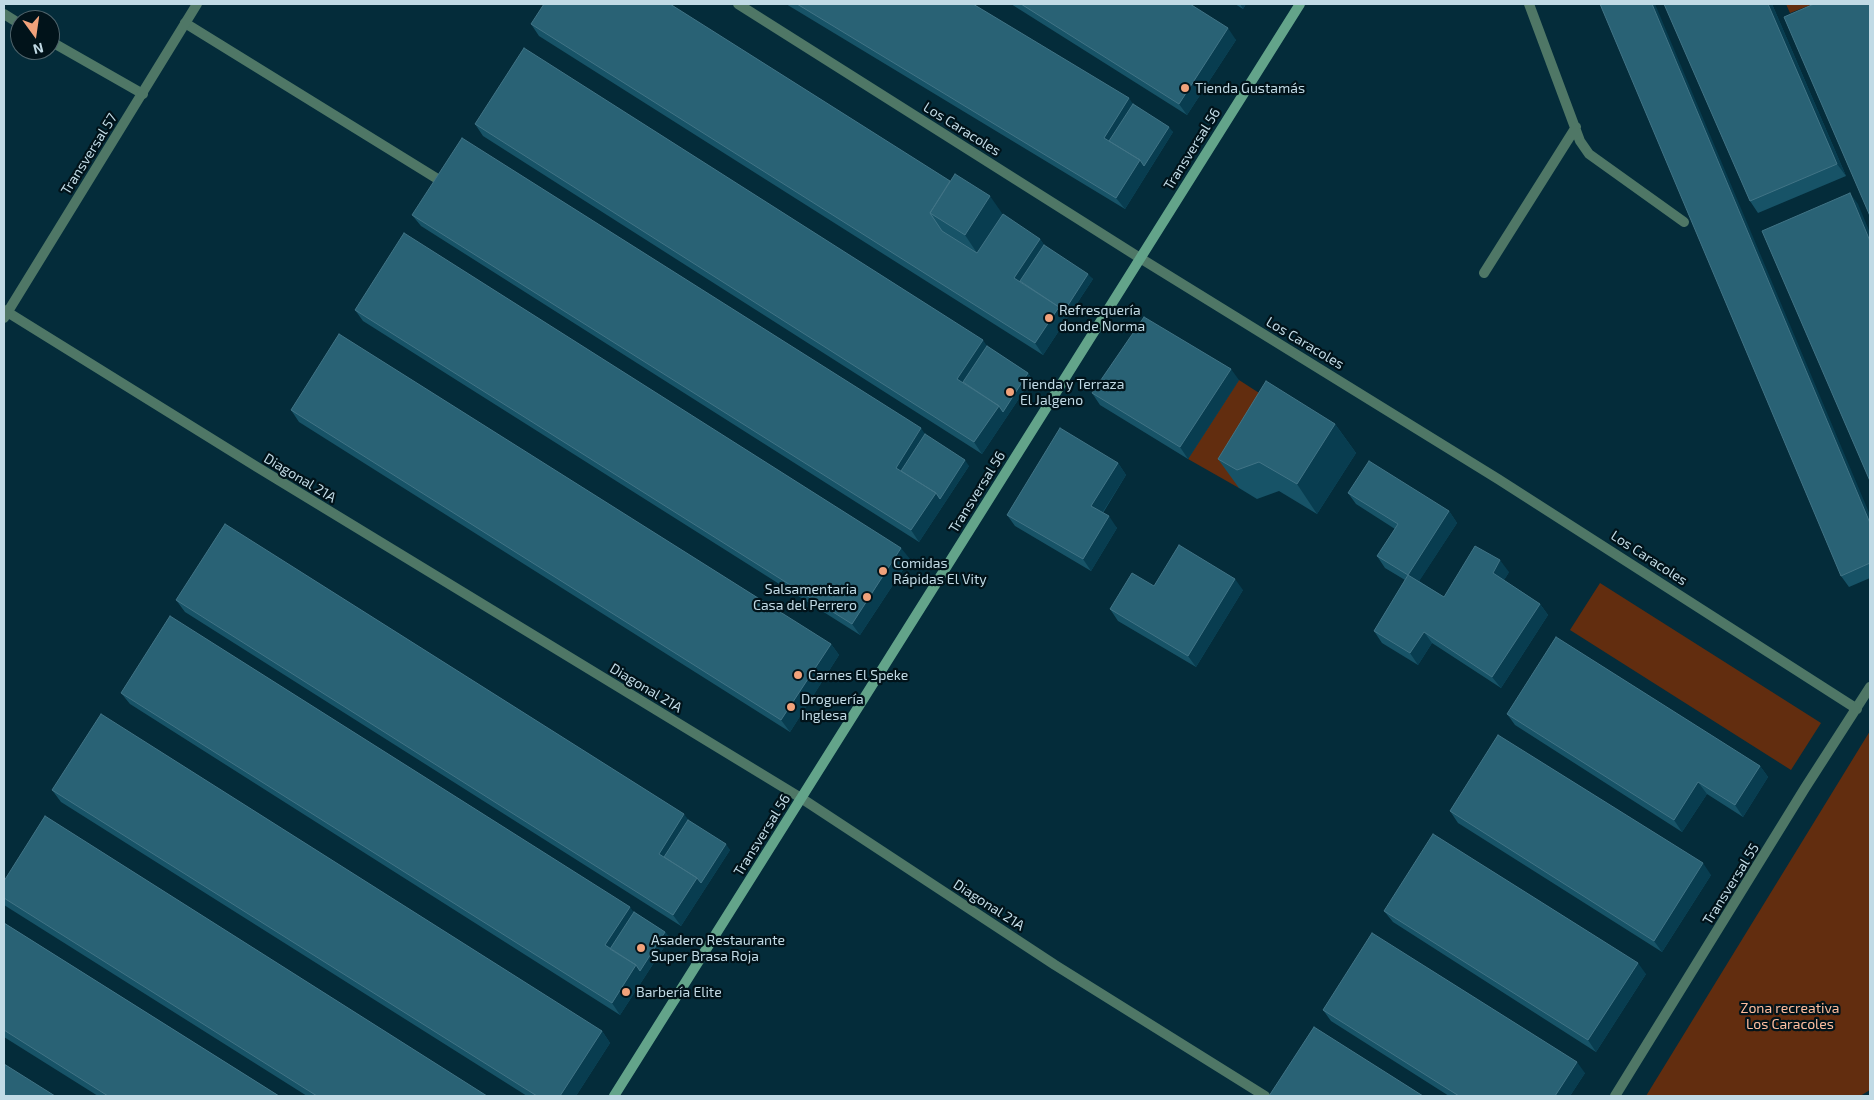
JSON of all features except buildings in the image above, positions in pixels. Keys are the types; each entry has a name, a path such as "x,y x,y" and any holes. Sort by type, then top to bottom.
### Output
{"street":[{"name":"Transversal 57","path":"5,313 198,4"},
{"name":"Los Caracoles","path":"738,4 1140,258 1498,479 1857,708"},
{"name":"Transversal 56","path":"614,1096 1300,4"},
{"path":"1529,4 1580,141 1589,154 1684,222"},
{"path":"185,23 436,178"},
{"path":"60,47 143,94"},
{"path":"1484,273 1576,127"},
{"name":"Diagonal 21A","path":"5,313 801,798 1055,965 1265,1096"},
{"name":"Transversal 55","path":"1615,1096 1805,788 1870,687"}],"green space":[{"path":"1786,4 1813,4 1790,13"},
{"path":"1239,380 1287,411 1239,488 1188,459"},
{"path":"1600,583 1821,723 1791,770 1570,630"},
{"name":"Zona recreativa Los Caracoles","path":"1870,731 1870,1090 1860,1096 1646,1096"}],"place":[{"name":"Tienda Gustamás","path":"1185,88"},
{"name":"Refresquería donde Norma","path":"1049,318"},
{"name":"Tienda y Terraza El Jalgeno","path":"1010,392"},
{"name":"Comidas Rápidas El Vity","path":"883,571"},
{"name":"Salsamentaria Casa del Perrero","path":"867,597"},
{"name":"Carnes El Speke","path":"798,675"},
{"name":"Droguería Inglesa","path":"791,707"},
{"name":"Asadero Restaurante Super Brasa Roja","path":"641,948"},
{"name":"Barbería Elite","path":"626,992"}]}
